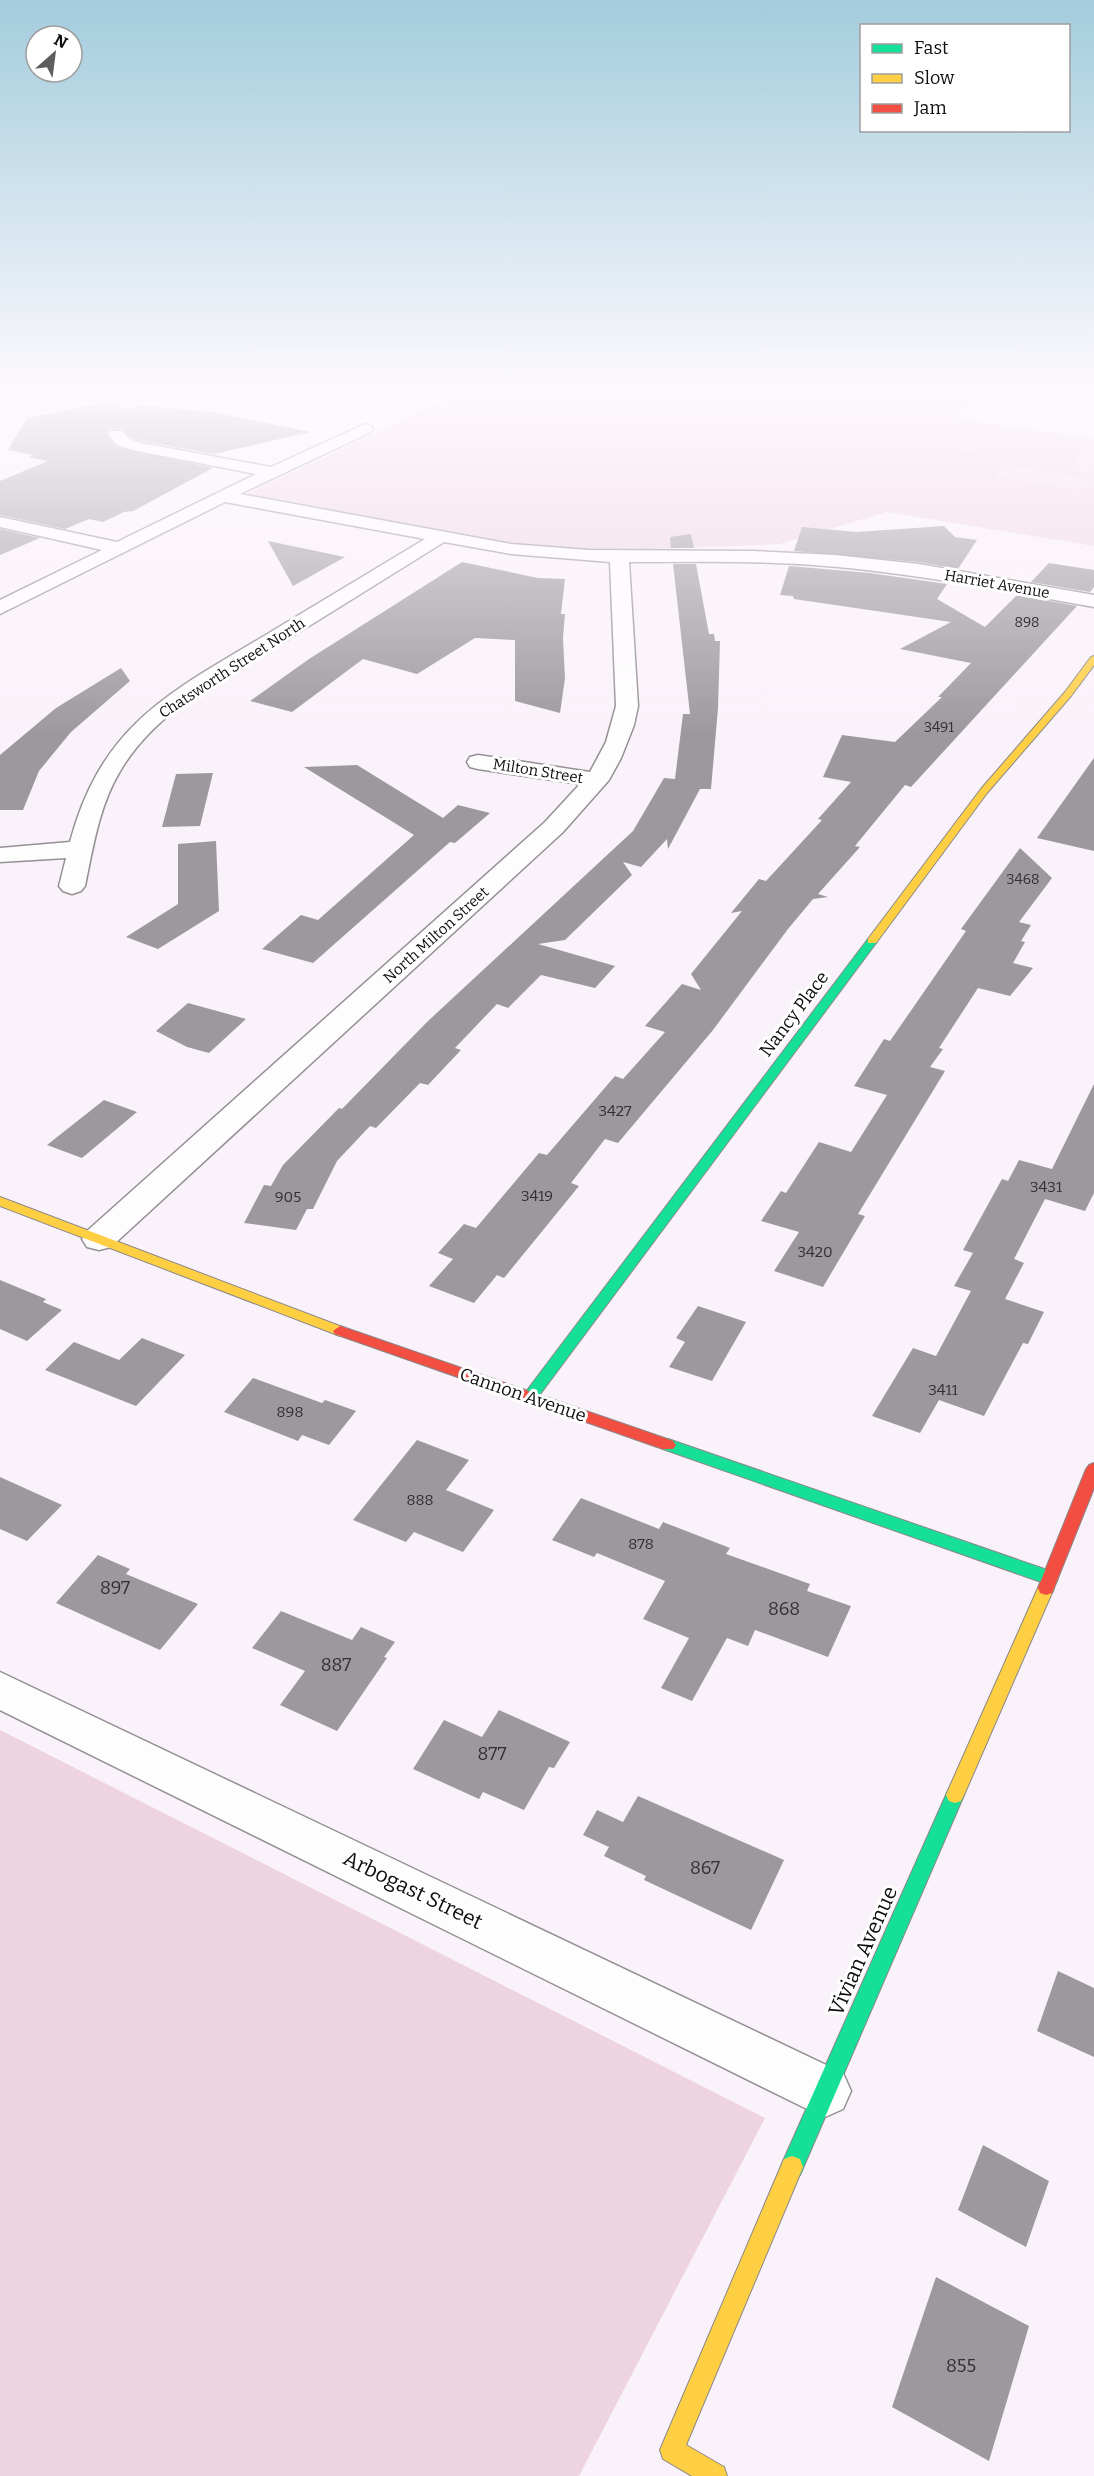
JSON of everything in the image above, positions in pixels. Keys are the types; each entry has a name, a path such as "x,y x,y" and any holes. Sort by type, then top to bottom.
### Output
{"street":[{"path":"0,608 205,505"},
{"name":"Harriet Avenue","path":"267,505 540,553 619,557 753,557 835,561 919,570 1094,601"},
{"path":"0,522 119,548"},
{"name":"Chatsworth Street North","path":"72,886 94,802 106,773 143,727 196,687 440,537"},
{"name":"North Milton Street","path":"99,1239 582,800 612,755 622,729 627,706 619,557"},
{"name":"Nancy Place","path":"530,1397 984,791 1068,694 1094,658"},
{"name":"Milton Street","path":"478,762 597,780"},
{"path":"0,855 81,849"},
{"name":"Cannon Avenue","path":"0,1201 301,1318 1050,1578"},
{"name":"Vivian Avenue","path":"715,2476 672,2450 825,2091 1050,1578 1090,1493"},
{"name":"Arbogast Street","path":"0,1690 825,2091"}],"shaded area":[{"path":"299,505 1094,505 1094,546 887,512 780,544 629,550 537,547"},
{"path":"0,1730 765,2118 579,2476 0,2476"}],"building":[{"path":"0,505 145,505 103,522 89,519 65,529 0,515"},
{"path":"944,526 955,537 977,540 958,569 919,562 794,551 802,527 857,532"},
{"path":"0,529 40,538 0,555"},
{"path":"691,534 694,548 671,548 670,537"},
{"path":"268,541 345,557 293,586"},
{"path":"462,562 538,578 565,579 561,614 565,614 563,638 565,678 560,713 515,701 515,640 475,638 417,674 363,659 292,712 250,701 309,659"},
{"path":"1049,563 1094,570 1094,587 1090,592 1031,582"},
{"path":"673,564 696,564 709,634 714,634 715,641 720,641 718,708 711,789 700,789 668,849 667,839 641,867 623,862 632,875 565,940 538,944 615,966 595,988 541,975 508,1008 497,1004 455,1048 461,1050 428,1085 420,1083 376,1128 370,1126 337,1161 313,1209 307,1209 296,1230 244,1223 264,1185 271,1186 283,1165 339,1108 342,1109 427,1022 633,831 664,778 675,779 683,714 690,714"},
{"path":"789,566 870,573 947,584 937,599 985,627 1017,595 1077,606 911,787 905,785 855,846 860,847 818,894 828,897 813,899 713,1030 618,1143 605,1139 571,1183 579,1186 504,1278 497,1275 474,1303 429,1286 453,1259 438,1253 464,1224 476,1228 539,1153 547,1155 615,1076 623,1079 665,1032 645,1026 682,984 701,990 691,974 742,911 731,913 759,879 766,881 822,820 818,819 851,782 823,777 842,735 895,742 942,697 938,697 971,663 900,649 951,622 780,595"},
{"path":"121,668 130,681 71,732 39,771 23,810 0,810 0,755 56,708"},
{"path":"1094,758 1094,851 1037,838"},
{"path":"357,765 443,818 458,805 490,813 455,843 450,842 313,963 262,949 301,915 318,920 414,835 304,767"},
{"path":"213,773 200,826 162,827 176,774"},
{"path":"216,841 219,911 158,949 126,937 178,904 178,844"},
{"path":"1020,848 1052,878 1019,922 1031,925 1021,941 1025,942 1013,963 1033,968 1010,996 978,988 939,1048 943,1049 930,1067 945,1071 858,1214 865,1216 823,1287 774,1271 799,1232 761,1221 781,1191 786,1193 819,1142 851,1152 887,1095 854,1086 884,1039 890,1041 966,931 961,929"},
{"path":"188,1003 246,1019 209,1053 187,1047 156,1031"},
{"path":"1094,1084 1094,1193 1085,1211 1045,1199 1014,1259 1024,1263 1005,1299 1044,1312 1028,1344 1023,1343 984,1416 939,1400 920,1433 872,1416 913,1348 936,1356 971,1291 954,1286 973,1253 963,1250 1002,1179 1008,1181 1019,1160 1052,1169"},
{"path":"104,1100 137,1112 82,1158 47,1145"},
{"path":"0,1280 46,1299 43,1302 62,1310 27,1341 0,1329"},
{"path":"698,1306 746,1322 712,1381 669,1367 685,1342 676,1338"},
{"path":"142,1338 185,1355 136,1406 45,1370 74,1342 119,1360"},
{"path":"253,1378 322,1403 325,1400 356,1411 329,1445 302,1435 298,1441 224,1412"},
{"path":"417,1440 469,1460 446,1490 494,1510 463,1552 414,1532 406,1542 353,1520"},
{"path":"0,1477 62,1505 27,1541 0,1529"},
{"path":"581,1498 659,1529 663,1522 730,1548 726,1554 810,1584 807,1591 851,1606 828,1657 755,1630 748,1646 727,1638 692,1701 661,1688 689,1638 643,1619 665,1581 597,1553 594,1557 552,1540"},
{"path":"98,1555 130,1569 126,1574 198,1604 160,1650 56,1603"},
{"path":"281,1611 352,1640 361,1627 395,1642 384,1657 387,1658 337,1731 280,1705 305,1671 252,1648"},
{"path":"499,1710 570,1742 554,1768 549,1767 524,1810 483,1792 479,1799 413,1769 444,1720 482,1737"},
{"path":"638,1796 784,1860 751,1930 644,1880 646,1876 604,1856 609,1847 583,1835 597,1810 623,1822"},
{"path":"1058,1971 1094,1988 1094,2057 1037,2031"},
{"path":"983,2145 1049,2181 1026,2247 958,2210"},
{"path":"936,2277 1029,2326 989,2461 892,2407"}],"traffic: fast":[{"path":"530,1397 872,941"},
{"path":"668,1445 1050,1578"},
{"path":"792,2167 955,1795"}],"traffic: slow":[{"path":"872,941 984,791 1068,694 1094,659"},
{"path":"0,1201 340,1331"},
{"path":"955,1795 1046,1588"},
{"path":"715,2476 672,2450 792,2167"}],"traffic: jam":[{"path":"340,1331 668,1445"},
{"path":"1046,1588 1094,1469"}]}
